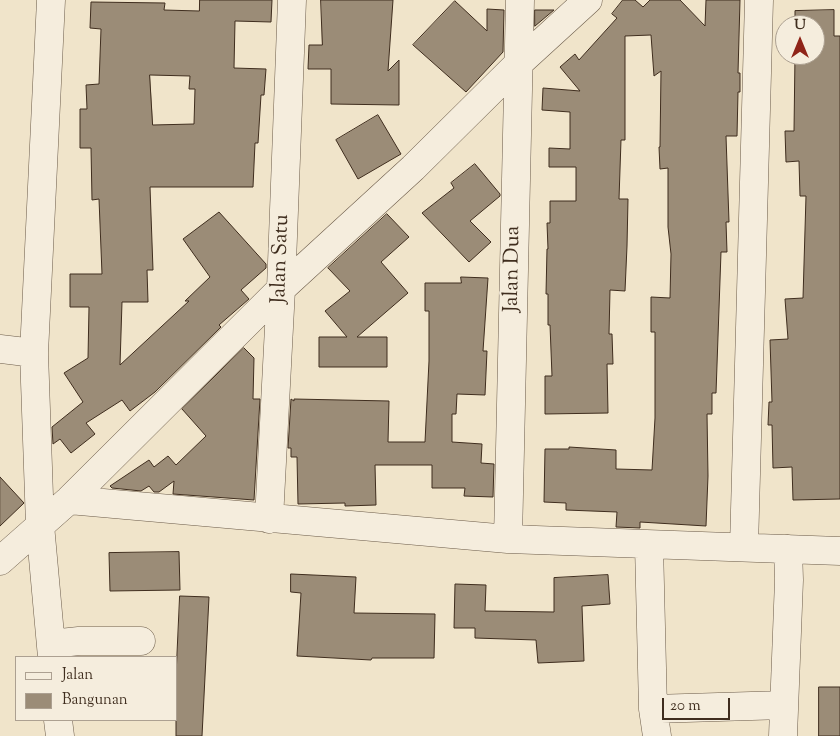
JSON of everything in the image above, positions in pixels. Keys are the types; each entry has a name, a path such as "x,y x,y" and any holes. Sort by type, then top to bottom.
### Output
{"street":[{"path":"51,0 34,352 40,525 52,650 79,641 142,641"},
{"name":"Jalan Satu","path":"269,519 281,288 292,0"},
{"name":"Jalan Dua","path":"508,539 520,0"},
{"path":"0,561 68,500 281,288 412,168 518,64 588,0"},
{"path":"744,547 759,0"},
{"path":"0,349 34,352"},
{"path":"68,500 508,539 840,551"},
{"path":"649,544 653,709 657,736"},
{"path":"783,736 789,580 788,549"},
{"path":"653,709 784,705"}],"building":[{"path":"200,0 272,0 271,22 235,21 234,68 266,69 264,95 261,95 258,143 255,143 253,187 150,187 153,270 147,270 148,302 122,302 120,365 189,301 185,301 210,277 183,239 219,212 266,264 266,268 241,290 249,299 219,325 221,327 155,392 130,411 122,400 86,423 95,434 71,453 60,439 53,444 52,427 83,402 64,373 88,358 89,307 70,307 70,274 102,274 99,199 92,200 91,148 80,148 80,109 87,109 86,85 99,84 101,29 90,28 91,2 165,3 164,10 199,11","holes":["150,75 190,76 189,89 195,89 194,124 153,125"]},
{"path":"321,0 393,0 388,71 399,60 399,105 331,104 331,69 308,69 309,45 322,45"},
{"path":"623,0 635,0 643,7 650,0 680,0 705,26 706,0 740,0 738,73 740,73 740,92 738,92 737,136 726,136 729,222 726,222 727,252 721,252 716,393 712,393 712,414 707,414 708,476 706,526 640,522 640,528 616,527 617,512 566,510 566,503 544,502 545,449 569,449 569,447 616,450 616,469 652,470 655,418 655,332 651,332 651,297 670,298 671,254 668,227 668,168 660,169 661,71 654,76 651,35 625,36 625,140 621,140 619,199 628,199 625,291 610,290 609,334 612,334 613,364 607,364 608,413 545,414 545,376 552,376 550,325 548,325 548,294 546,294 547,223 550,223 550,201 576,201 576,167 549,167 549,148 570,149 570,112 542,110 543,88 580,91 560,67 575,54 579,60 617,18 612,14"},
{"path":"455,1 487,31 487,9 504,10 503,52 466,92 413,45"},
{"path":"535,10 554,10 535,26"},
{"path":"834,10 834,36 840,36 840,499 793,500 792,467 773,468 772,425 768,425 769,402 772,402 770,340 788,339 785,299 803,298 806,196 800,196 799,161 786,162 785,131 794,131 795,65 825,65 825,15 795,15 795,11"},
{"path":"378,115 401,154 358,179 336,140"},
{"path":"475,164 500,196 470,221 491,242 469,262 422,213 454,188 451,183"},
{"path":"387,214 409,237 381,262 408,293 357,337 387,337 387,367 319,367 319,337 347,337 325,311 350,291 328,268"},
{"path":"461,277 488,278 483,351 487,351 485,395 457,394 456,414 452,414 452,442 482,444 481,463 494,464 493,497 464,496 465,488 432,488 432,465 375,465 376,505 345,506 345,503 298,504 297,457 291,457 291,448 288,448 291,399 294,401 294,399 389,401 388,442 425,442 429,361 429,311 425,311 425,283 461,283"},
{"path":"244,348 254,358 253,399 260,399 254,500 173,494 174,481 159,492 154,492 149,486 141,491 112,488 110,486 149,460 154,467 168,456 176,465 206,436 182,409"},
{"path":"0,477 24,503 0,526"},
{"path":"179,552 180,590 110,591 109,553"},
{"path":"291,574 356,577 354,613 435,614 434,658 372,658 371,660 297,656 301,593 291,592"},
{"path":"608,575 610,604 582,606 584,661 538,663 536,640 475,638 475,628 454,628 455,584 486,585 485,611 554,612 554,578"},
{"path":"180,596 209,597 202,736 176,736 176,721 178,721 177,656"},
{"path":"819,687 840,687 840,736 819,736"}]}
